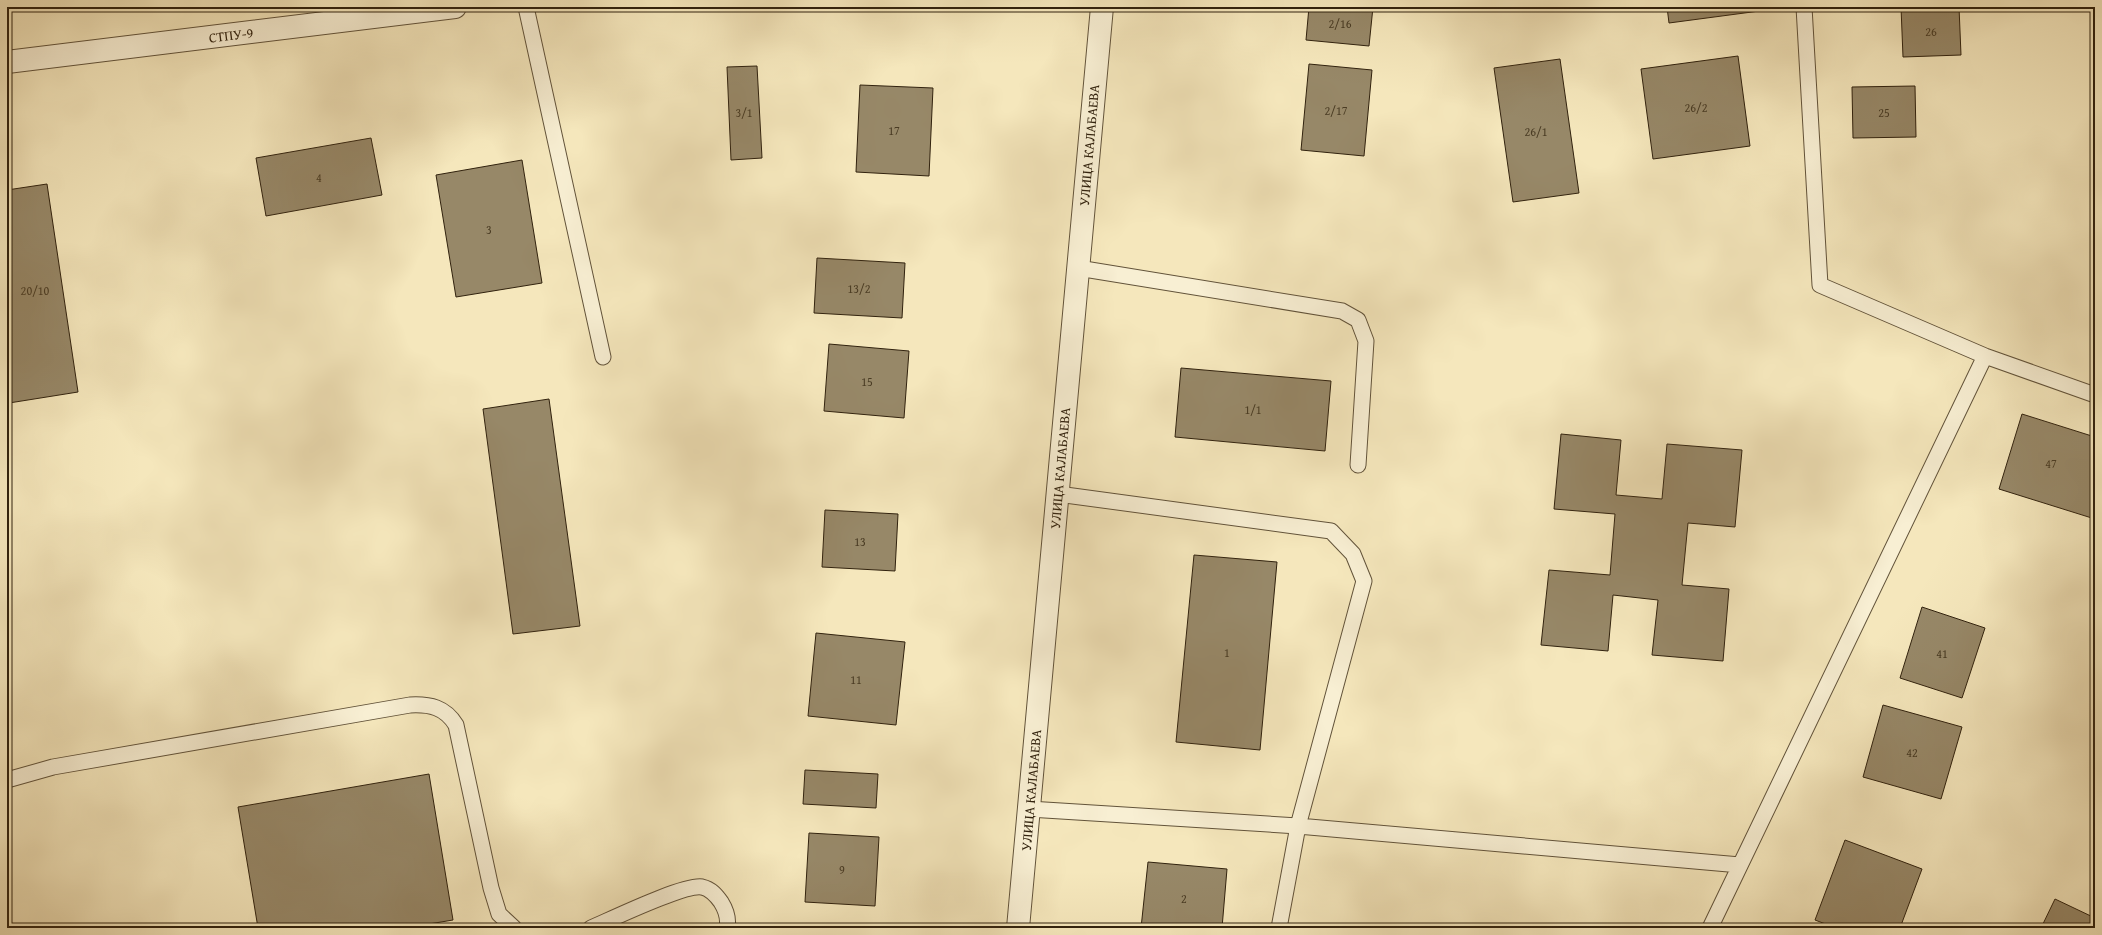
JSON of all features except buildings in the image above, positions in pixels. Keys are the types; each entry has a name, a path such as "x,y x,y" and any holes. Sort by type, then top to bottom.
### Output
{"street":[{"name":"СТПУ-9","path":"7,62 415,9 455,7"},
{"name":"УЛИЦА КАЛАБАЕВА","path":"1018,928 1102,7"}],"lane":[{"path":"526,7 603,357"},
{"path":"1804,7 1820,285 1984,356 2095,395"},
{"path":"1078,268 1342,311 1358,320 1366,341 1358,465"},
{"path":"1710,928 1984,356"},
{"path":"1058,494 1331,531 1353,554 1364,581 1298,826 1279,928"},
{"path":"7,780 53,767 410,705 426,704 443,710 450,716 456,725 464,756 491,888 499,914 514,928"},
{"path":"1029,809 1298,826 1740,865"},
{"path":"591,928 676,892 702,887 710,890 718,898 726,910 727,928"}]}
